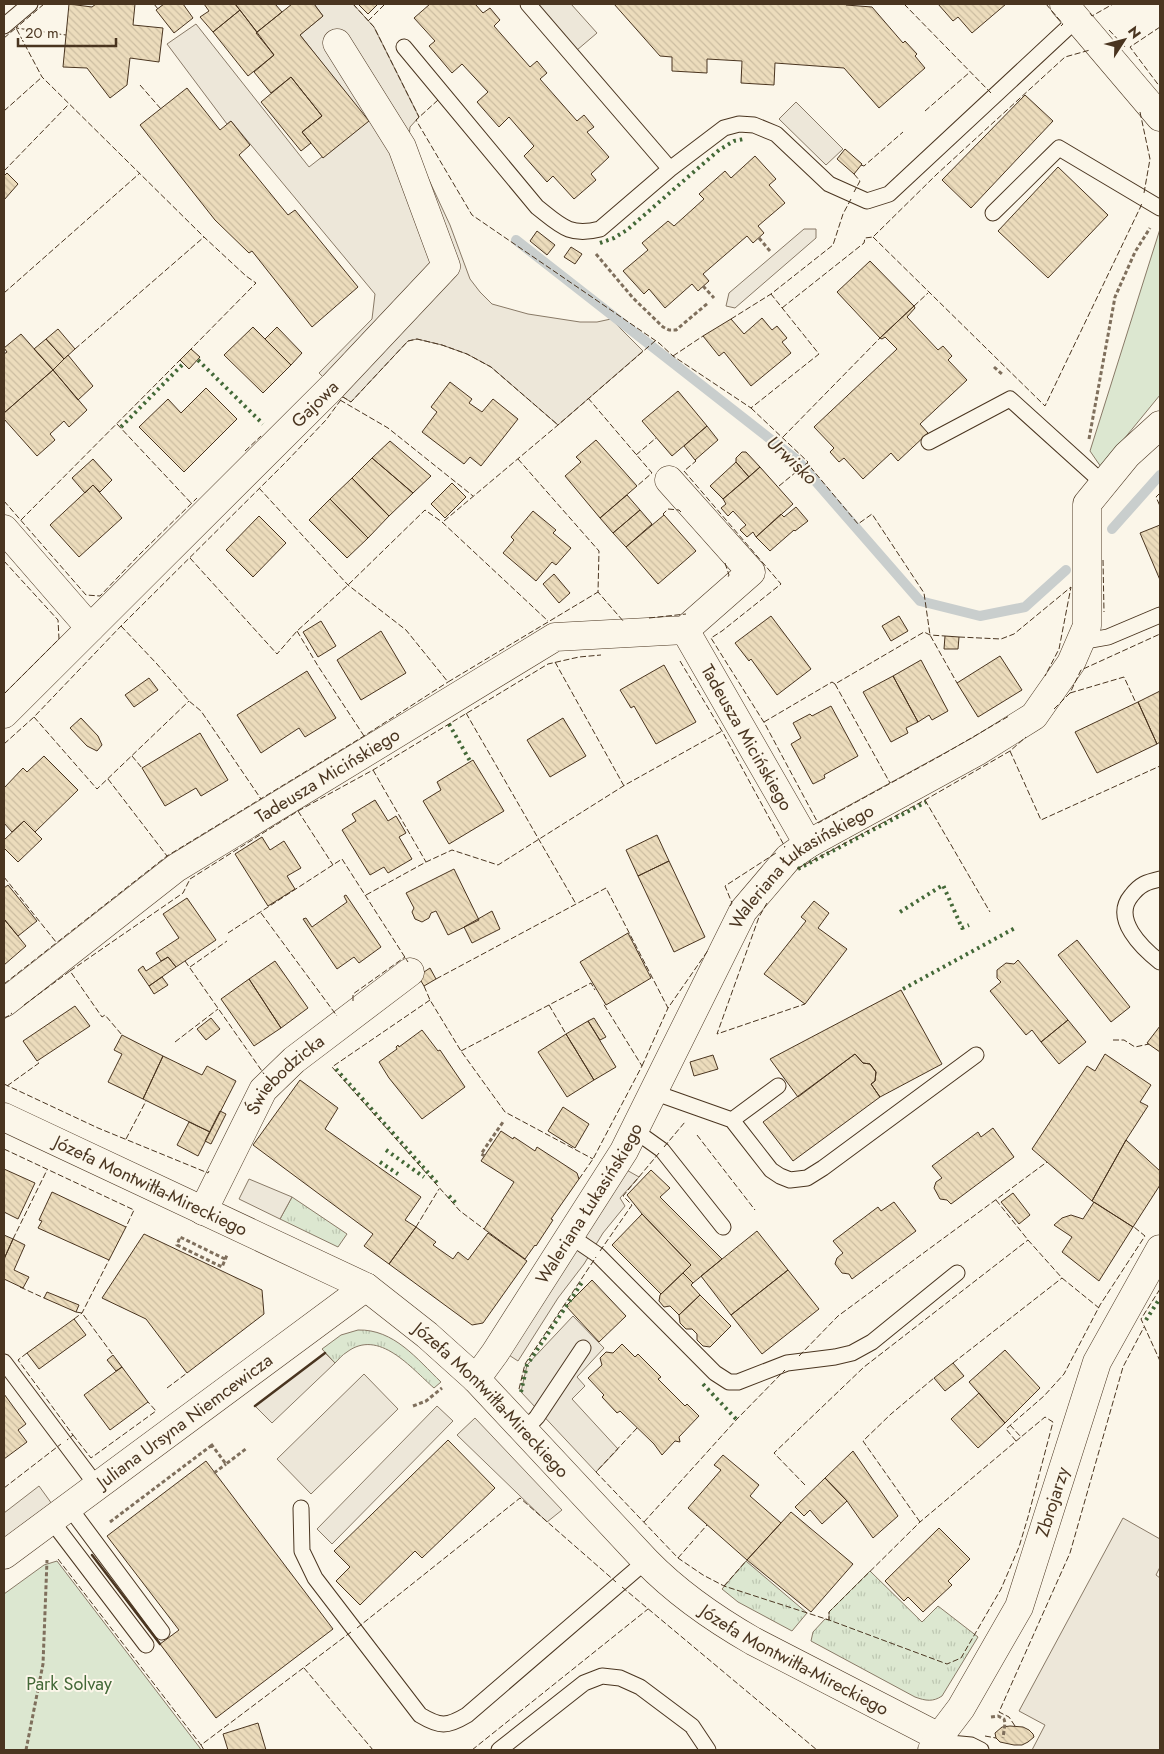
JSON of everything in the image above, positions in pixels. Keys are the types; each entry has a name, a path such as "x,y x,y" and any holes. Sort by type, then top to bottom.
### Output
{"street":[{"path":"1071,12 1160,117"},
{"name":"Gajowa","path":"4,714 326,393 446,266 402,147 337,43"},
{"name":"Waleriana Łukasińskiego","path":"476,1379 495,1353 624,1151 743,911 788,858 808,844 978,751 1034,716 1070,662 1087,626 1087,504 1127,455 1160,425"},
{"path":"670,480 751,572 685,630"},
{"path":"4,529 90,628"},
{"name":"Tadeusza Micińskiego","path":"4,1003 176,868 555,637 685,630 808,844"},
{"name":"Świebodzicka","path":"203,1211 263,1090 294,1060 410,972"},
{"name":"Józefa Montwiłła-Mireckiego","path":"4,1117 366,1287 427,1335 476,1379 671,1586 723,1624 745,1637 944,1745"},
{"name":"Zbrojarzy","path":"944,1745 961,1708 1019,1606 1097,1362 1160,1249"},
{"name":"Juliana Ursyna Niemcewicza","path":"4,1555 366,1287"}],"lane":[{"path":"4,26 30,4"},
{"path":"528,4 670,168"},
{"path":"404,47 537,207 559,225 574,232 587,232 600,229 670,168 724,128 739,124 754,125 776,134 829,184 867,202 877,200 889,194 1071,12"},
{"path":"993,213 1060,148 1160,208"},
{"path":"929,442 1010,399 1104,484"},
{"path":"1080,642 1108,637 1160,615"},
{"path":"1160,879 1145,882 1134,891 1125,903 1125,920 1134,937 1160,962"},
{"path":"653,1092 732,1120 771,1170 790,1180 807,1178 976,1055"},
{"path":"732,1120 778,1086"},
{"path":"634,1130 662,1150 723,1227"},
{"path":"570,1236 598,1254 715,1373 729,1382 738,1382 787,1363 852,1353 872,1342 957,1274"},
{"path":"524,1431 537,1417 583,1348"},
{"path":"4,1362 97,1486"},
{"path":"301,1508 302,1551 315,1578 420,1715 444,1725 468,1715 646,1561"},
{"path":"60,1514 91,1536 162,1632"},
{"path":"60,1514 146,1645"},
{"path":"499,1750 584,1682 602,1676 620,1678 640,1687 692,1726 708,1750"},
{"path":"944,1745 971,1745 981,1750"}],"path":[{"path":"1084,466 1115,297 1135,252 1150,227"},
{"path":"587,232 596,255 633,298 663,327 669,330 676,330 708,304"},
{"path":"759,238 770,251"},
{"path":"703,286 714,298"},
{"path":"484,1156 481,1154 503,1122"},
{"path":"180,1237 225,1259 222,1267 205,1260 177,1245 180,1237"},
{"path":"413,1406 426,1401 448,1383"},
{"path":"207,1439 226,1464"},
{"path":"91,1536 212,1446"},
{"path":"214,1473 247,1448"},
{"path":"26,1750 43,1664 47,1559"},
{"path":"998,1716 1004,1719 1005,1727"}],"green space":[{"path":"1160,229 1160,395 1101,467 1090,451"},
{"path":"292,1197 347,1234 338,1247 280,1219"},
{"path":"358,1330 383,1334 394,1340 414,1355 441,1382 434,1388 405,1361 383,1348 371,1345 359,1346 345,1353 335,1363 322,1349 341,1335"},
{"name":"Park Solvay","path":"57,1561 201,1750 4,1750 4,1594 44,1565"},
{"path":"746,1561 807,1613 792,1631 738,1602 722,1589"},
{"path":"870,1571 922,1622 938,1606 978,1637 939,1698 929,1700 915,1697 811,1641 813,1632 825,1619 829,1620 829,1612"}],"shaded area":[{"path":"314,4 353,4 374,27 419,117 410,127 409,137 450,225 470,279 480,292 492,304 528,314 580,322 597,322 611,319 643,351 558,425 491,367 467,354 417,339 408,341 351,402 343,397 319,373 372,319 375,294 231,121 227,124 167,44 196,24 309,167 368,121 300,35 323,16"},
{"path":"537,4 571,4 597,33 577,50"},
{"path":"796,102 843,149 826,165 779,119"},
{"path":"804,229 816,229 816,238 735,308 726,306 729,293"},
{"path":"616,1164 639,1177 620,1198 625,1206 603,1233 584,1264 558,1298 518,1361 498,1348"},
{"path":"249,1179 292,1197 280,1219 239,1199"},
{"path":"573,1316 604,1348 577,1377 585,1386 572,1399 618,1449 596,1472 521,1392 527,1365"},
{"path":"325,1353 335,1363 272,1423 255,1406"},
{"path":"364,1374 398,1409 311,1494 277,1459"},
{"path":"437,1406 453,1421 332,1544 317,1529"},
{"path":"475,1418 562,1510 547,1522 457,1435"},
{"path":"39,1486 52,1504 4,1541 4,1513"},
{"path":"1123,1518 1160,1539 1160,1567 1156,1575 1160,1578 1160,1750 1032,1750 1045,1725 1019,1711"}],"building":[{"path":"69,4 92,7 96,4 135,4 133,25 163,28 159,62 130,58 127,85 110,98 87,68 63,67"},
{"path":"164,4 183,4 193,18 174,33 156,10"},
{"path":"204,4 235,4 240,10 213,32 200,17 209,11"},
{"path":"235,4 275,4 282,12 257,32"},
{"path":"292,4 314,4 323,16 300,35 369,121 323,158 302,132 322,116 291,77 271,93 254,72 274,55 256,33"},
{"path":"360,4 378,4 368,14"},
{"path":"430,4 475,4 483,13 490,8 500,20 494,26 530,67 537,61 547,73 540,79 577,121 584,115 594,127 587,132 609,157 591,174 596,180 574,199 553,176 547,182 524,156 534,146 509,117 499,127 477,102 488,92 462,64 452,73 429,46 435,41 414,18"},
{"path":"614,4 846,4 872,7 903,43 905,41 917,54 915,56 925,68 879,108 844,68 775,63 774,85 741,83 742,61 707,59 707,73 672,71 672,57 660,56"},
{"path":"938,4 1006,4 972,33 958,17 953,21"},
{"path":"240,10 274,55 248,76 213,32"},
{"path":"291,77 322,116 302,132 311,143 301,151 261,102"},
{"path":"187,88 220,130 231,121 250,145 239,155 288,215 295,210 358,287 312,327 252,251 249,253 215,220 140,125"},
{"path":"1025,95 1053,121 971,208 942,180"},
{"path":"845,149 862,164 854,174 837,159"},
{"path":"755,156 776,179 769,185 785,203 758,226 764,233 753,243 747,236 703,274 709,281 698,291 692,284 665,308 649,289 644,294 623,271 648,250 642,243 668,221 674,226 704,199 699,194 725,171 731,178"},
{"path":"1058,167 1108,215 1048,278 998,231"},
{"path":"7,173 18,184 4,200 4,176"},
{"path":"537,231 555,245 547,255 530,241"},
{"path":"571,247 582,254 575,264 564,257"},
{"path":"870,261 914,306 880,338 837,292"},
{"path":"914,306 915,308 907,317 938,350 943,346 952,356 948,360 967,380 920,424 928,433 898,461 891,453 863,479 844,458 839,462 830,452 834,448 814,427 897,349 885,337 880,338"},
{"path":"762,318 772,330 777,326 787,338 782,342 791,353 751,386 724,352 719,356 703,336 731,319 744,334"},
{"path":"253,327 291,365 263,393 224,355"},
{"path":"277,327 302,353 291,365 265,339"},
{"path":"58,329 75,349 64,359 46,339"},
{"path":"21,334 53,370 4,413 4,354 7,352 4,348"},
{"path":"46,339 64,359 53,370 34,349"},
{"path":"191,349 200,357 189,369 180,360"},
{"path":"68,355 93,386 78,400 53,370"},
{"path":"53,370 87,410 69,427 64,421 50,434 55,440 37,456 4,419 4,413"},
{"path":"450,382 472,399 469,403 482,412 493,399 518,419 481,466 470,457 464,464 422,432 437,412 431,407"},
{"path":"206,388 237,419 184,472 139,427 168,399 181,413"},
{"path":"678,391 707,426 672,456 642,421"},
{"path":"707,426 718,440 695,460 684,446"},
{"path":"596,440 637,486 600,518 565,476 581,462 576,457"},
{"path":"390,441 431,476 413,493 372,458"},
{"path":"742,452 746,452 760,467 749,477 736,462 736,458"},
{"path":"372,458 413,493 389,516 352,478"},
{"path":"93,459 112,480 100,492 93,485 85,493 72,478"},
{"path":"736,462 749,477 723,499 710,486"},
{"path":"760,467 793,504 756,537 753,532 747,537 740,530 746,525 733,511 728,516 721,508 726,504 723,499"},
{"path":"352,478 389,516 368,538 330,499"},
{"path":"452,483 466,497 445,518 431,504"},
{"path":"93,485 122,518 79,557 50,525"},
{"path":"627,495 640,510 613,533 600,518"},
{"path":"330,499 368,538 347,558 309,520"},
{"path":"796,507 808,521 794,530 770,551 756,537 781,514 784,517"},
{"path":"640,510 652,524 626,547 613,533"},
{"path":"533,511 556,530 553,533 571,548 556,565 552,562 536,581 503,553 514,540 511,537"},
{"path":"664,515 696,551 658,584 626,547"},
{"path":"259,516 286,543 253,577 226,550"},
{"path":"1160,525 1160,580 1140,533"},
{"path":"554,574 570,593 559,603 543,584"},
{"path":"771,616 811,669 777,695 751,659 749,661 735,643"},
{"path":"899,616 908,631 891,641 882,626"},
{"path":"321,621 336,646 318,657 303,632"},
{"path":"381,631 406,673 361,700 337,660"},
{"path":"945,636 959,637 958,649 944,649"},
{"path":"1000,656 1022,690 978,717 957,683"},
{"path":"921,660 948,711 932,720 929,715 918,722 893,676"},
{"path":"664,665 696,722 656,744 634,706 631,708 620,690"},
{"path":"307,671 336,718 305,737 299,728 261,753 237,715"},
{"path":"893,676 918,722 906,728 908,733 891,742 863,692"},
{"path":"149,678 158,690 134,707 125,695"},
{"path":"1160,691 1160,742 1157,744 1138,702"},
{"path":"1138,702 1157,744 1097,773 1075,732"},
{"path":"831,706 858,756 824,775 825,778 813,784 791,744 801,738 793,723"},
{"path":"81,718 98,736 102,745 97,751 87,746 70,728"},
{"path":"563,718 586,756 550,777 527,740"},
{"path":"200,733 228,780 201,796 196,788 165,806 142,768"},
{"path":"44,756 78,790 35,832 24,821 12,832 4,823 4,788 23,768 27,772"},
{"path":"473,760 504,811 449,844 423,801 441,790 437,782"},
{"path":"375,800 388,821 396,816 406,833 399,837 412,859 388,873 384,867 370,875 342,830 356,821 352,814"},
{"path":"24,821 42,839 18,862 4,848 4,840"},
{"path":"657,835 669,861 638,876 626,850"},
{"path":"262,837 270,850 284,841 301,868 287,876 295,889 268,906 235,854"},
{"path":"669,861 705,937 674,952 638,876"},
{"path":"454,869 479,920 448,935 436,911 431,913 429,918 422,922 415,919 412,912 414,908 406,893"},
{"path":"8,885 37,921 18,936 4,919 4,888"},
{"path":"346,895 381,947 359,963 354,957 337,969 303,919 306,918 312,927 347,902 344,896"},
{"path":"187,898 216,940 176,967 168,957 161,961 156,953 179,938 163,914"},
{"path":"814,901 829,913 818,928 847,949 805,1004 764,974 806,921 801,917"},
{"path":"492,911 500,929 472,943 464,927"},
{"path":"4,919 26,946 4,965"},
{"path":"628,933 651,978 606,1005 580,962"},
{"path":"1077,940 1130,1007 1111,1022 1058,955"},
{"path":"168,957 176,967 149,986 138,970 143,966 146,971"},
{"path":"1018,960 1068,1020 1041,1042 1032,1030 1026,1035 990,991 1001,982 997,978 997,970 1006,963 1014,964"},
{"path":"275,961 308,1008 281,1028 249,979"},
{"path":"430,968 436,979 424,986 418,976"},
{"path":"162,977 168,985 154,994 149,986"},
{"path":"249,979 281,1028 254,1046 221,999"},
{"path":"901,990 942,1064 880,1097 871,1084 875,1081 876,1072 870,1064 863,1063 855,1054 798,1097 770,1059"},
{"path":"75,1006 90,1026 37,1061 23,1041"},
{"path":"211,1018 220,1029 206,1040 197,1029"},
{"path":"594,1018 606,1037 600,1040 588,1021"},
{"path":"1068,1020 1086,1042 1059,1064 1041,1042"},
{"path":"588,1021 616,1067 594,1080 566,1034"},
{"path":"1160,1026 1160,1052 1147,1043"},
{"path":"422,1030 438,1051 440,1050 465,1087 422,1119 389,1078 379,1062 397,1049 398,1045 399,1047"},
{"path":"566,1034 594,1080 567,1097 538,1052"},
{"path":"122,1035 163,1056 143,1099 108,1082 122,1054 114,1050"},
{"path":"855,1054 863,1063 870,1064 876,1072 875,1081 871,1084 880,1097 793,1161 763,1122"},
{"path":"1105,1054 1151,1085 1140,1102 1148,1106 1126,1140 1092,1201 1032,1149 1087,1066 1095,1071"},
{"path":"713,1055 718,1069 694,1076 690,1062"},
{"path":"163,1056 202,1075 207,1066 236,1081 210,1132 143,1099"},
{"path":"300,1080 338,1108 325,1129 421,1197 405,1220 416,1227 389,1264 364,1246 373,1234 253,1145"},
{"path":"563,1107 589,1124 575,1148 548,1131"},
{"path":"220,1111 226,1114 211,1144 205,1141"},
{"path":"189,1122 210,1132 198,1156 177,1145"},
{"path":"993,1128 1014,1157 951,1204 947,1200 940,1199 934,1188 936,1182 942,1178 932,1166 978,1132 981,1137"},
{"path":"501,1131 535,1151 537,1147 577,1173 579,1179 551,1219 553,1220 536,1246 525,1259 484,1229 514,1182 481,1161"},
{"path":"1126,1140 1160,1171 1160,1185 1133,1227 1092,1201"},
{"path":"4,1169 35,1183 18,1219 4,1212"},
{"path":"651,1170 670,1188 660,1197 722,1259 693,1283 683,1273 691,1265 642,1214 627,1195"},
{"path":"52,1192 126,1227 109,1260 38,1228 42,1221 39,1220"},
{"path":"1013,1193 1030,1215 1019,1224 1001,1202"},
{"path":"894,1202 916,1231 852,1279 849,1274 842,1273 835,1264 837,1258 843,1253 833,1241 878,1207 881,1211"},
{"path":"1094,1202 1133,1227 1099,1281 1062,1252 1072,1237 1054,1225 1062,1218 1071,1215 1083,1219"},
{"path":"642,1214 691,1265 661,1294 612,1245"},
{"path":"416,1227 436,1242 433,1245 453,1259 458,1252 468,1260 488,1233 527,1261 483,1323 472,1325 389,1264"},
{"path":"757,1231 788,1270 731,1315 701,1276"},
{"path":"144,1234 262,1290 264,1314 187,1373 146,1319 102,1298"},
{"path":"4,1235 13,1239 4,1259"},
{"path":"13,1239 25,1245 14,1270 29,1277 23,1288 4,1279 4,1259"},
{"path":"788,1270 819,1309 762,1354 731,1315"},
{"path":"683,1273 693,1283 691,1285 700,1295 679,1315 670,1306 664,1307 659,1301 660,1295"},
{"path":"592,1280 626,1316 599,1342 566,1306"},
{"path":"47,1292 79,1305 76,1312 44,1298"},
{"path":"700,1295 731,1326 710,1347 703,1346 697,1340 697,1334 692,1329 686,1329 680,1323 679,1315"},
{"path":"74,1319 86,1335 39,1369 27,1353"},
{"path":"622,1344 635,1357 638,1354 661,1377 658,1379 685,1406 687,1404 699,1416 679,1437 680,1442 675,1441 662,1455 654,1444 620,1411 617,1413 588,1378 602,1365 600,1358 606,1352 613,1353"},
{"path":"1005,1350 1040,1388 1005,1423 969,1382"},
{"path":"113,1355 122,1367 116,1371 107,1360"},
{"path":"953,1363 964,1376 945,1391 934,1378"},
{"path":"122,1367 148,1402 110,1430 84,1395"},
{"path":"979,1393 1005,1423 978,1448 951,1419"},
{"path":"4,1394 26,1424 18,1430 27,1442 4,1459"},
{"path":"448,1440 495,1488 422,1558 415,1551 360,1605 336,1581 350,1567 334,1551"},
{"path":"853,1451 898,1516 873,1538 847,1501 825,1478"},
{"path":"723,1455 759,1485 750,1496 781,1523 747,1560 688,1508 721,1470 714,1465"},
{"path":"206,1461 333,1629 216,1718 160,1644 179,1630 107,1536"},
{"path":"825,1478 847,1501 822,1524 810,1510 804,1516 795,1507"},
{"path":"791,1512 853,1564 811,1612 747,1560"},
{"path":"939,1528 970,1559 948,1581 952,1585 923,1612 908,1597 904,1601 885,1581"},
{"path":"258,1723 266,1750 228,1750 223,1734"},
{"path":"1002,1727 1023,1727 1029,1730 1034,1737 1022,1745 1000,1742 996,1738 995,1733"}],"waterway":[{"name":"Urwisko","path":"516,240 797,460 920,601 980,616 1025,607 1066,570"},
{"name":"Urwisko","path":"1112,529 1160,475"}],"hedge":[{"path":"600,243 614,238 627,230 719,150 734,141 744,139"},
{"path":"198,360 263,424"},
{"path":"121,427 182,365"},
{"path":"449,724 470,761"},
{"path":"798,869 926,802"},
{"path":"900,912 943,885 962,928 969,925"},
{"path":"903,989 1015,928"},
{"path":"336,1069 439,1185"},
{"path":"386,1150 424,1177"},
{"path":"380,1162 398,1174"},
{"path":"449,1196 457,1204"},
{"path":"521,1392 527,1365 583,1281"},
{"path":"1146,1320 1160,1298"},
{"path":"703,1384 736,1419"}],"fence":[{"path":"44,4 16,28 66,35"},
{"path":"154,4 158,9"},
{"path":"353,4 374,27 419,117"},
{"path":"368,21 385,4"},
{"path":"904,4 991,93"},
{"path":"1046,4 1063,24 1061,26"},
{"path":"1090,13 1092,16 1113,4"},
{"path":"1160,27 1130,47 1160,87"},
{"path":"4,38 16,28 42,77 204,237 256,283 191,349"},
{"path":"1109,30 1126,48"},
{"path":"782,308 864,243 865,238 873,237 937,174 1065,57 1090,50"},
{"path":"925,111 970,72"},
{"path":"4,111 42,77"},
{"path":"140,85 161,109"},
{"path":"438,100 416,120 472,215 659,343 673,356 751,408 819,354 771,294"},
{"path":"4,171 69,104"},
{"path":"1140,112 1150,159 1144,193"},
{"path":"861,165 864,166 903,132"},
{"path":"4,293 140,173"},
{"path":"854,174 860,181 854,192"},
{"path":"731,319 771,294 833,245 843,214 851,199"},
{"path":"873,237 1045,406 1142,203"},
{"path":"75,349 204,237"},
{"path":"914,306 928,293"},
{"path":"673,356 703,336"},
{"path":"783,437 880,338"},
{"path":"4,744 34,717 121,626 286,462 326,420 343,397 351,402 408,341 417,339 442,345 467,354 491,367 558,425"},
{"path":"444,521 655,341"},
{"path":"21,520 180,360"},
{"path":"588,398 652,473 637,486"},
{"path":"340,400 388,428 473,496"},
{"path":"751,408 808,462 858,524 872,514 924,593 930,635 957,683"},
{"path":"117,424 192,504"},
{"path":"245,451 261,436"},
{"path":"636,455 656,438"},
{"path":"518,459 599,551 598,592 624,622"},
{"path":"695,460 684,471 781,584 711,638 765,724 818,823 1009,716"},
{"path":"779,486 807,463"},
{"path":"259,488 348,585 406,630 448,682 598,592"},
{"path":"1160,493 1156,497 1160,506"},
{"path":"4,501 86,595 100,596 197,498"},
{"path":"664,515 668,509 681,512"},
{"path":"190,558 277,654 297,631 348,585 425,510 442,522 548,621"},
{"path":"1103,560 1104,612"},
{"path":"4,561 58,620 59,639 4,694"},
{"path":"725,563 728,577"},
{"path":"959,637 1001,639 1014,634 1071,587 1059,649 1045,676"},
{"path":"649,618 686,614"},
{"path":"121,626 189,701 201,711 261,799"},
{"path":"297,631 364,736"},
{"path":"764,722 832,682 835,684 924,632 930,635 945,636"},
{"path":"1054,709 1070,693 1081,670 1160,634"},
{"path":"70,971 183,893 190,879 298,811 373,770 548,664 579,657 601,655"},
{"path":"680,661 722,731 784,847"},
{"path":"555,662 624,786"},
{"path":"1070,693 1124,677 1136,703"},
{"path":"4,984 167,856 364,736 448,682"},
{"path":"835,684 890,783"},
{"path":"34,717 97,789 189,701"},
{"path":"466,713 576,904"},
{"path":"366,895 452,850 498,865 625,785 722,731"},
{"path":"797,869 925,800 1010,751 1026,737"},
{"path":"1010,751 1041,820 1160,766"},
{"path":"132,756 142,768"},
{"path":"373,770 426,862"},
{"path":"108,779 167,856"},
{"path":"925,800 990,912"},
{"path":"298,811 333,865"},
{"path":"730,906 732,903 725,886 776,853"},
{"path":"228,933 342,859 408,962"},
{"path":"4,877 56,942"},
{"path":"436,979 606,888 668,1008 709,949"},
{"path":"767,903 759,917 717,1034 805,1004"},
{"path":"261,913 337,1016"},
{"path":"190,967 227,941"},
{"path":"353,1001 353,994 405,957"},
{"path":"185,961 264,1074"},
{"path":"24,1005 70,971 102,1017 105,1015 122,1035"},
{"path":"461,1051 591,983 595,990"},
{"path":"424,986 430,1000 461,1051 505,1112 593,1159"},
{"path":"430,1000 332,1067 460,1211 484,1229"},
{"path":"579,1179 593,1159 642,1066 603,1003"},
{"path":"549,1005 566,1034"},
{"path":"642,1066 668,1008"},
{"path":"175,1042 218,1009"},
{"path":"4,1019 12,1013"},
{"path":"1113,1040 1124,1040 1135,1047 1149,1044"},
{"path":"7,1086 39,1063 37,1061"},
{"path":"4,1084 98,1128 208,1173 209,1171"},
{"path":"126,1139 146,1101"},
{"path":"664,1147 685,1122"},
{"path":"697,1135 755,1210"},
{"path":"4,1149 134,1210 126,1227"},
{"path":"600,1251 632,1205 623,1196 659,1153"},
{"path":"799,1356 838,1316 1047,1162"},
{"path":"13,1239 47,1170"},
{"path":"416,1227 439,1189"},
{"path":"996,1200 1062,1278 1099,1308"},
{"path":"1016,1441 1006,1429 1044,1396 1064,1374 1100,1305 1145,1236 1134,1227"},
{"path":"805,1485 774,1453 864,1367 1028,1240"},
{"path":"519,1389 525,1364 596,1257"},
{"path":"74,1319 82,1313 109,1260"},
{"path":"953,1363 1062,1278"},
{"path":"20,1287 44,1298"},
{"path":"1160,1289 1141,1319 1160,1361"},
{"path":"76,1312 82,1313 113,1355"},
{"path":"1015,1726 1009,1717 999,1712 1070,1553 1123,1367 1144,1327"},
{"path":"27,1353 18,1360 73,1435 67,1440"},
{"path":"644,1522 737,1419 785,1370"},
{"path":"167,1388 187,1373"},
{"path":"920,1522 863,1441 891,1414 934,1378"},
{"path":"73,1435 91,1458 156,1411 148,1402"},
{"path":"1010,1425 1021,1437 920,1522 829,1612 829,1620 947,1664 961,1658 1001,1589 1019,1547 1053,1422 1045,1417 1021,1437"},
{"path":"637,1428 596,1472 678,1558 703,1575 724,1586 829,1620"},
{"path":"4,1488 61,1444"},
{"path":"357,1628 520,1498 616,1582"},
{"path":"678,1558 707,1525"},
{"path":"58,1559 201,1745 351,1632"},
{"path":"724,1586 747,1560"},
{"path":"622,1587 817,1750"},
{"path":"472,1750 648,1609"},
{"path":"304,1668 373,1750"},
{"path":"985,1736 996,1738"},
{"path":"201,1745 204,1750"}],"wall":[{"path":"255,1406 325,1353"},
{"path":"92,1555 160,1644"}]}
